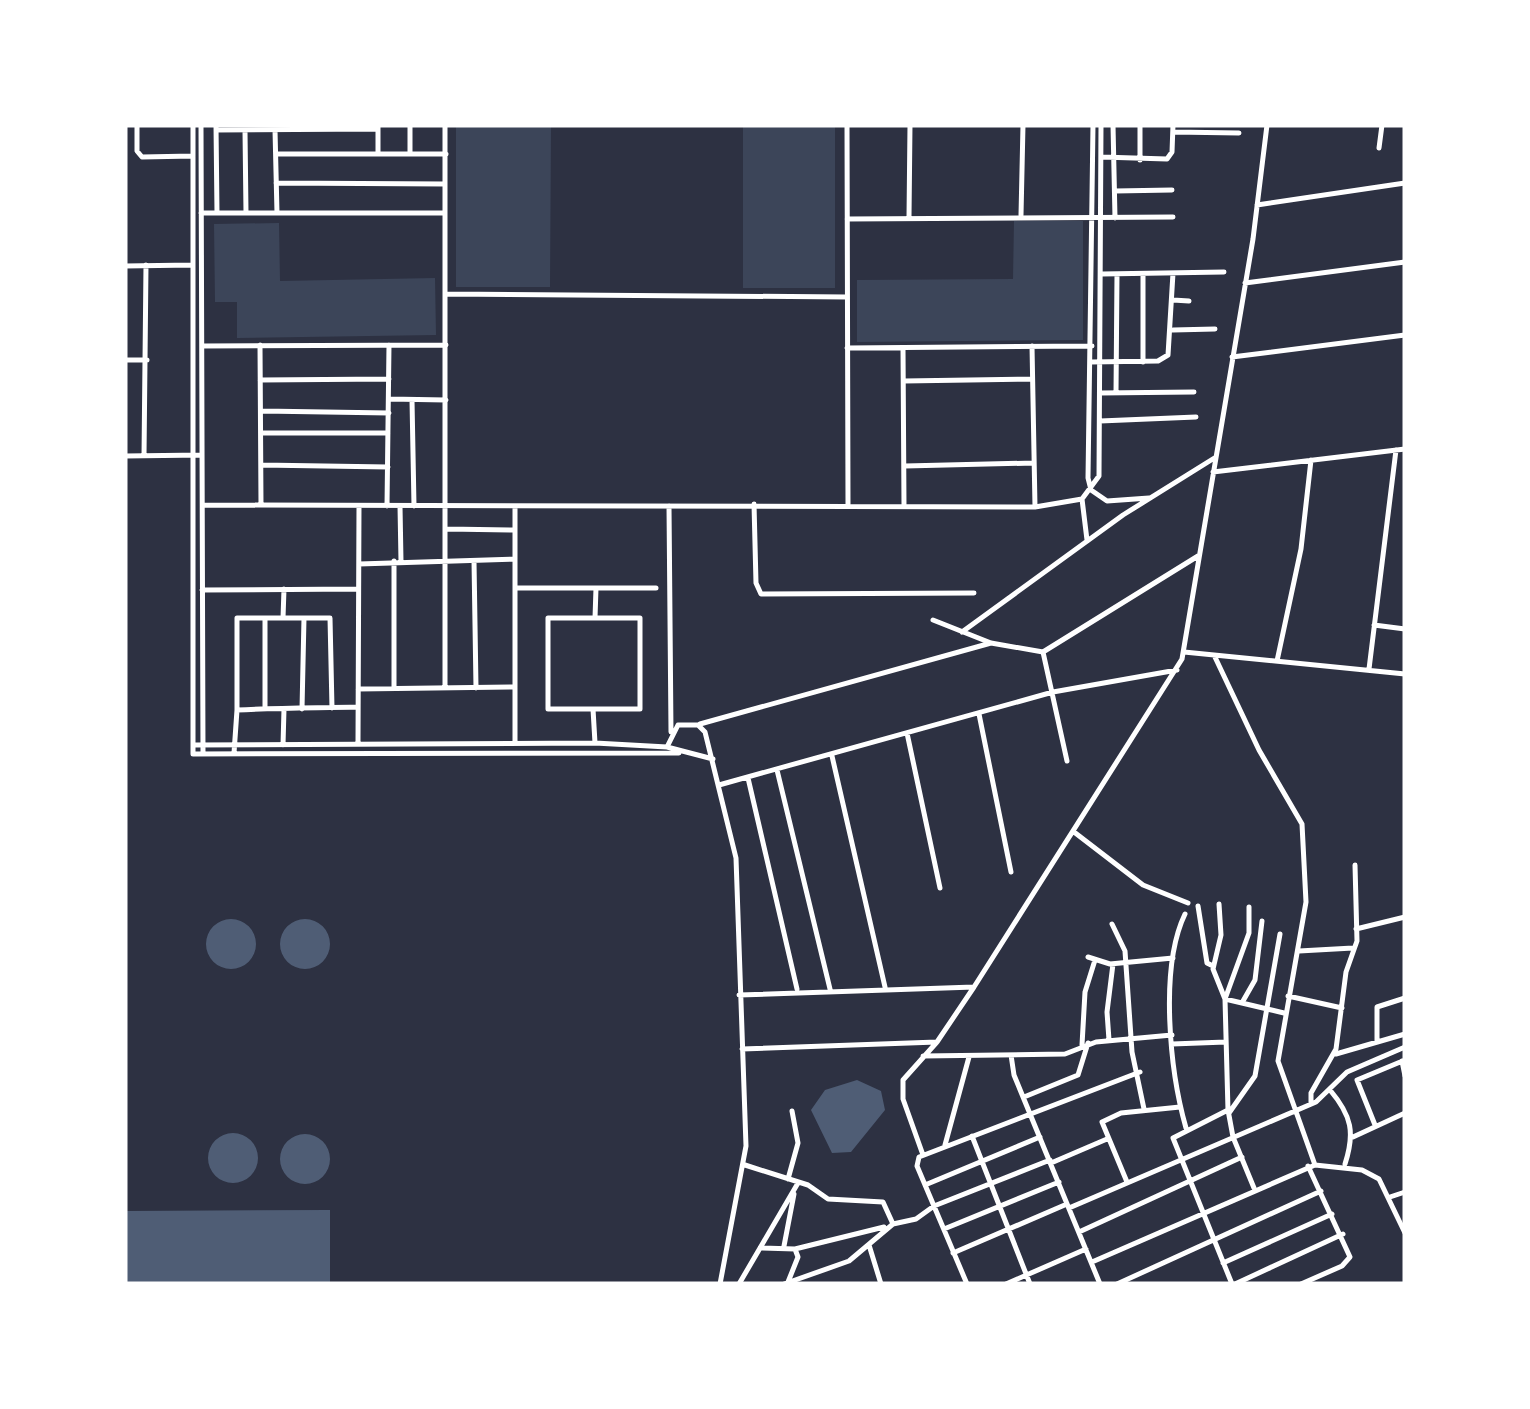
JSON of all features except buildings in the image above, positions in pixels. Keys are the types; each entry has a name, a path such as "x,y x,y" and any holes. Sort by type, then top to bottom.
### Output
{"street":[{"path":"137,125 137,150 142,157 193,156"},
{"path":"193,125 193,754 679,753 713,759"},
{"path":"201,125 203,754"},
{"path":"410,125 410,154"},
{"path":"445,125 445,688"},
{"path":"846,125 848,504"},
{"path":"909,218 910,125"},
{"path":"1021,215 1023,125"},
{"path":"203,505 1035,507 1082,499 1099,476 1102,218 1093,125"},
{"path":"1091,490 1093,216 1101,125"},
{"path":"1113,125 1115,218"},
{"path":"1140,125 1140,160"},
{"path":"922,1155 902,1084 937,1042 974,987 1178,670 1258,204 1267,125"},
{"path":"1380,148 1382,125"},
{"path":"217,213 216,128 378,127 378,154"},
{"path":"1097,157 1140,160 1170,156 1173,128 1240,133"},
{"path":"246,130 246,213"},
{"path":"276,130 277,213"},
{"path":"276,154 446,154"},
{"path":"193,175 202,175"},
{"path":"276,183 445,184"},
{"path":"1258,204 1405,183"},
{"path":"1114,191 1172,190"},
{"path":"202,213 445,213"},
{"path":"847,219 1021,215 1173,218"},
{"path":"1245,282 1405,262"},
{"path":"125,266 201,265"},
{"path":"144,456 146,266"},
{"path":"1100,274 1224,272"},
{"path":"1092,362 1143,362 1168,354 1173,330 1173,273"},
{"path":"1116,392 1117,274"},
{"path":"1143,362 1144,274"},
{"path":"446,294 847,296"},
{"path":"1173,300 1189,301"},
{"path":"1173,330 1215,328"},
{"path":"1232,357 1405,335"},
{"path":"387,506 389,345"},
{"path":"202,346 446,345"},
{"path":"260,346 261,506"},
{"path":"1032,346 1035,507"},
{"path":"848,348 1092,346"},
{"path":"904,348 904,506"},
{"path":"125,360 147,360"},
{"path":"904,380 1032,379"},
{"path":"260,380 389,380"},
{"path":"1100,393 1194,392"},
{"path":"389,399 446,400"},
{"path":"412,400 414,506"},
{"path":"261,411 389,413"},
{"path":"1100,421 1196,417"},
{"path":"261,433 389,433"},
{"path":"1369,669 1396,450"},
{"path":"1213,472 1405,450"},
{"path":"125,456 202,455"},
{"path":"962,632 1087,540 1216,457"},
{"path":"1277,661 1301,550 1311,460"},
{"path":"905,466 1034,464"},
{"path":"261,465 388,467"},
{"path":"1091,490 1107,501 1149,498"},
{"path":"1082,499 1087,540"},
{"path":"754,504 756,583 761,594 974,593"},
{"path":"358,744 359,506"},
{"path":"394,688 400,506"},
{"path":"515,506 515,754"},
{"path":"667,747 671,732 669,506"},
{"path":"447,529 516,530"},
{"path":"934,620 991,643 1043,652 1198,556"},
{"path":"358,564 516,559"},
{"path":"474,560 476,688"},
{"path":"516,588 656,588"},
{"path":"595,618 596,588"},
{"path":"283,618 284,589"},
{"path":"202,590 358,589"},
{"path":"234,753 237,618 330,618 332,708"},
{"path":"264,618 264,708"},
{"path":"302,709 304,618"},
{"path":"548,618 595,618 640,618 640,709 548,709 548,618"},
{"path":"1374,624 1405,629"},
{"path":"671,732 678,726 698,725 991,643"},
{"path":"1043,652 1067,762"},
{"path":"1184,652 1405,674"},
{"path":"1214,655 1259,750 1300,814 1306,879 1299,951 1278,1062 1320,1191 1349,1251 1347,1262 1300,1284"},
{"path":"719,785 1053,692 1178,670"},
{"path":"358,689 516,688"},
{"path":"237,710 358,707"},
{"path":"283,744 284,708"},
{"path":"593,709 595,743"},
{"path":"979,714 1011,872"},
{"path":"698,725 713,759 736,869 744,1165 720,1284"},
{"path":"906,734 940,888"},
{"path":"193,745 595,743 667,747 679,753"},
{"path":"831,755 885,987"},
{"path":"778,770 830,989"},
{"path":"748,778 798,990"},
{"path":"1074,832 1143,885 1188,903"},
{"path":"1311,1104 1310,1093 1334,1054 1356,929 1355,865"},
{"path":"1220,904 1221,934 1213,966 1226,999"},
{"path":"1198,906 1201,948 1206,963 1213,966"},
{"path":"1249,907 1249,934 1226,999 1226,1042 1228,1112 1233,1136 1255,1188"},
{"path":"1185,914 1174,958 1172,1044 1186,1128"},
{"path":"1356,929 1405,918"},
{"path":"1244,1001 1255,980 1262,921"},
{"path":"1112,924 1122,940 1126,962 1132,1052 1140,1072 1144,1109"},
{"path":"1280,934 1255,1076 1228,1112 1186,1128 1173,1138 1178,1160 1234,1284 1342,1234"},
{"path":"1299,951 1353,948"},
{"path":"1024,1098 1078,1076 1085,1044 1091,958 1113,964 1174,958"},
{"path":"1110,1040 1107,1012 1113,964"},
{"path":"740,994 974,987"},
{"path":"1288,996 1342,1008"},
{"path":"1376,1042 1377,1008 1405,998"},
{"path":"1226,999 1285,1014"},
{"path":"1334,1054 1405,1034"},
{"path":"923,1056 1065,1054 1085,1044 1172,1035"},
{"path":"742,1049 937,1042"},
{"path":"1172,1044 1226,1042"},
{"path":"954,1254 1311,1104 1346,1072 1405,1046"},
{"path":"944,1147 969,1056"},
{"path":"1010,1056 1100,1284"},
{"path":"1376,1126 1356,1083 1367,1073 1403,1061 1405,1076"},
{"path":"966,1284 916,1163 922,1155 1140,1072"},
{"path":"1330,1090 1348,1114 1352,1137 1344,1166"},
{"path":"1126,1182 1102,1126 1105,1119 1144,1109 1180,1107"},
{"path":"788,1178 798,1142 792,1112"},
{"path":"1352,1137 1405,1114"},
{"path":"972,1136 1030,1284"},
{"path":"925,1185 1040,1137"},
{"path":"760,1248 795,1249 854,1236 870,1227 916,1219 934,1206 1106,1138"},
{"path":"1079,1232 1242,1157"},
{"path":"744,1165 788,1178 828,1198 883,1202 890,1226"},
{"path":"1092,1262 1312,1165 1344,1166 1372,1174 1390,1197 1405,1233"},
{"path":"944,1229 1059,1182"},
{"path":"739,1284 798,1183"},
{"path":"784,1246 794,1191"},
{"path":"1118,1284 1320,1191"},
{"path":"1390,1197 1405,1192"},
{"path":"1222,1262 1332,1214"},
{"path":"786,1283 848,1261 890,1226"},
{"path":"869,1245 881,1284"},
{"path":"786,1283 798,1257 795,1249"},
{"path":"1006,1284 1086,1249"}],"shaded area":[{"path":"456,125 551,125 550,287 456,287"},
{"path":"743,125 835,125 835,288 743,288"},
{"path":"1014,221 1083,221 1083,340 857,342 857,280 1013,279"},
{"path":"279,223 280,281 435,278 436,335 237,338 237,302 215,302 214,224"},
{"path":"231,919 248,927 256,944 248,961 231,969 214,961 206,944 214,927"},
{"path":"305,919 322,927 330,944 322,961 305,969 288,961 280,944 288,927"},
{"path":"857,1080 881,1091 885,1110 851,1152 832,1153 811,1110 825,1090"},
{"path":"233,1133 250,1141 258,1158 250,1175 233,1183 216,1175 208,1158 216,1141"},
{"path":"305,1134 322,1142 330,1159 322,1176 305,1184 288,1176 280,1159 288,1142"},
{"path":"330,1210 330,1282 125,1283 125,1211"}]}
